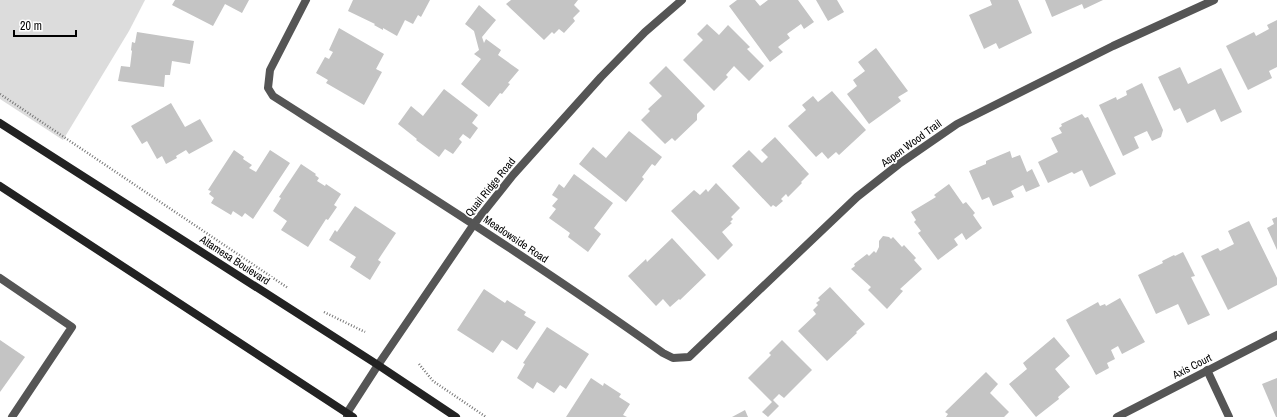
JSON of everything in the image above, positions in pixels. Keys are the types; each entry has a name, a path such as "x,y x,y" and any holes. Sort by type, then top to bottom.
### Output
{"main road":[{"name":"Altamesa Boulevard","path":"0,123 378,365 456,417"},
{"path":"0,186 347,416"}],"street":[{"name":"Meadowside Road","path":"306,0 270,70 268,88 273,96 474,224 596,305 664,353"},
{"name":"Quail Ridge Road","path":"347,416 378,365 474,224 513,175 601,77 645,32 682,0"},
{"name":"Aspen Wood Trail","path":"664,353 673,358 689,357 858,197 899,164 957,124 1113,46 1214,0"},
{"path":"0,278 72,327 12,417"},
{"name":"Axis Court","path":"1117,417 1277,335"},
{"path":"1207,370 1229,417"}],"path":[{"path":"0,94 293,291"},
{"path":"319,309 365,332"},
{"path":"419,364 433,381 486,417"}],"shaded area":[{"path":"0,0 145,0 129,31 63,140 0,99"}],"building":[{"path":"175,0 249,0 242,13 225,4 213,26 172,5"},
{"path":"353,0 430,0 421,17 418,15 413,24 405,20 397,36 348,11"},
{"path":"511,0 578,0 574,5 580,11 573,18 575,21 564,33 559,29 554,34 552,32 544,40 506,4"},
{"path":"737,0 755,0 760,6 768,0 798,0 814,22 804,29 801,24 787,34 790,38 778,47 783,52 770,62 729,6"},
{"path":"816,0 837,0 844,12 828,21"},
{"path":"990,0 1018,0 1032,33 999,49 996,43 984,49 969,15 992,5"},
{"path":"1045,0 1103,0 1084,9 1082,4 1052,17"},
{"path":"479,5 496,20 482,37 484,43 486,39 501,50 498,55 519,70 508,83 510,84 502,94 500,93 489,107 461,84 481,59 474,54 479,50 474,31 465,24"},
{"path":"1277,20 1277,67 1269,71 1272,78 1248,90 1226,46 1254,32 1256,36 1269,29 1267,25"},
{"path":"707,24 719,35 728,25 750,47 747,49 764,66 749,81 734,66 726,75 728,77 714,91 683,60 703,40 697,34"},
{"path":"339,28 384,54 376,69 382,72 364,105 326,83 328,80 316,73 325,57 329,59 333,52 329,50"},
{"path":"137,32 194,41 190,64 172,61 170,75 165,75 164,87 118,81 121,66 130,67 132,42 135,43"},
{"path":"876,48 908,91 898,97 901,101 869,124 847,94 857,86 853,80 865,71 858,62"},
{"path":"666,66 705,106 697,114 697,120 675,141 672,138 665,144 641,120 650,111 648,109 662,96 649,83"},
{"path":"1180,67 1188,84 1221,68 1242,112 1221,122 1215,109 1187,123 1180,108 1174,111 1158,77"},
{"path":"1142,83 1163,130 1161,137 1152,141 1147,131 1134,137 1139,148 1123,156 1099,105 1116,97 1117,100 1127,95 1126,91"},
{"path":"444,89 478,115 472,123 478,128 470,139 463,134 459,139 462,142 453,154 445,149 439,157 398,124 411,106 423,116"},
{"path":"832,91 866,130 839,155 836,152 828,159 822,152 816,157 788,126 806,110 802,105 813,96 818,102"},
{"path":"171,103 185,127 200,119 213,141 189,154 186,150 176,156 177,158 166,164 162,156 157,159 147,141 142,144 131,126"},
{"path":"1082,114 1085,118 1088,117 1116,174 1090,187 1082,170 1074,174 1072,172 1048,183 1038,162 1058,152 1051,138 1062,133 1059,128 1062,126 1061,124"},
{"path":"629,131 662,157 655,166 652,164 642,177 644,179 626,202 579,164 593,147 606,158"},
{"path":"775,137 809,174 788,197 786,194 781,199 783,201 776,207 773,205 771,207 732,166 749,150 762,163 768,157 761,150"},
{"path":"234,150 252,165 249,168 256,172 270,150 290,163 253,219 245,213 242,217 233,211 231,215 211,203 214,198 209,194 211,191 208,190"},
{"path":"1010,151 1012,158 1020,155 1027,172 1032,169 1040,186 1026,192 1023,185 1011,191 1014,197 993,206 989,197 982,200 969,171 986,164 986,161"},
{"path":"301,164 316,174 315,175 319,178 317,181 325,186 326,184 341,194 334,205 337,207 328,220 326,219 308,247 281,230 287,221 273,211 281,198 279,197"},
{"path":"574,174 613,203 594,228 601,234 588,252 568,237 570,233 549,218 556,209 552,206 558,199 552,195 559,184 564,188"},
{"path":"716,183 740,208 731,217 733,219 730,222 732,223 722,232 733,245 718,260 671,211 694,190 700,195 706,189 708,192"},
{"path":"949,184 963,204 966,202 975,213 973,215 982,228 966,240 962,233 954,239 958,245 938,260 918,233 921,231 914,222 916,220 911,212 936,197 934,195"},
{"path":"355,206 396,233 378,260 381,262 370,280 350,267 356,257 329,240 335,230 337,232"},
{"path":"1277,217 1277,250 1267,228 1274,224 1272,219"},
{"path":"1249,221 1277,278 1277,285 1228,310 1201,256 1218,248 1220,251 1234,244 1228,231"},
{"path":"883,236 891,239 893,237 902,247 904,245 916,258 914,260 922,269 900,289 903,291 887,309 868,290 871,287 851,269 855,266 854,264 867,254 869,256 874,251 876,253 879,247 879,241"},
{"path":"672,238 706,275 680,300 679,299 670,307 663,299 656,306 628,276 646,259 647,262"},
{"path":"1183,252 1195,276 1191,277 1210,315 1188,325 1178,304 1156,314 1138,275 1163,263 1162,261"},
{"path":"830,287 865,324 827,361 798,331 816,314 813,310 818,305 816,303 820,300 818,298"},
{"path":"484,289 505,303 507,300 526,312 524,315 536,322 517,350 502,340 493,353 457,330"},
{"path":"1120,298 1145,342 1122,354 1118,346 1111,350 1115,359 1107,363 1109,368 1096,375 1066,320 1098,302 1100,306 1105,304 1106,306"},
{"path":"547,327 589,354 566,389 560,385 554,393 537,382 533,389 517,378 525,364 523,363"},
{"path":"1054,337 1070,356 1055,369 1070,387 1058,397 1059,399 1036,417 1009,384 1027,369 1023,363"},
{"path":"0,340 25,357 0,392"},
{"path":"782,340 812,370 784,398 779,394 773,400 779,406 768,417 762,412 772,402 748,378 771,355 769,353"},
{"path":"986,372 998,384 990,393 1009,412 1004,417 946,417 948,414 945,412"},
{"path":"591,378 603,386 604,383 621,394 619,397 630,404 623,415 627,417 566,417"},
{"path":"1277,378 1277,417 1276,417 1262,384"},
{"path":"745,410 748,417 732,417"}]}
